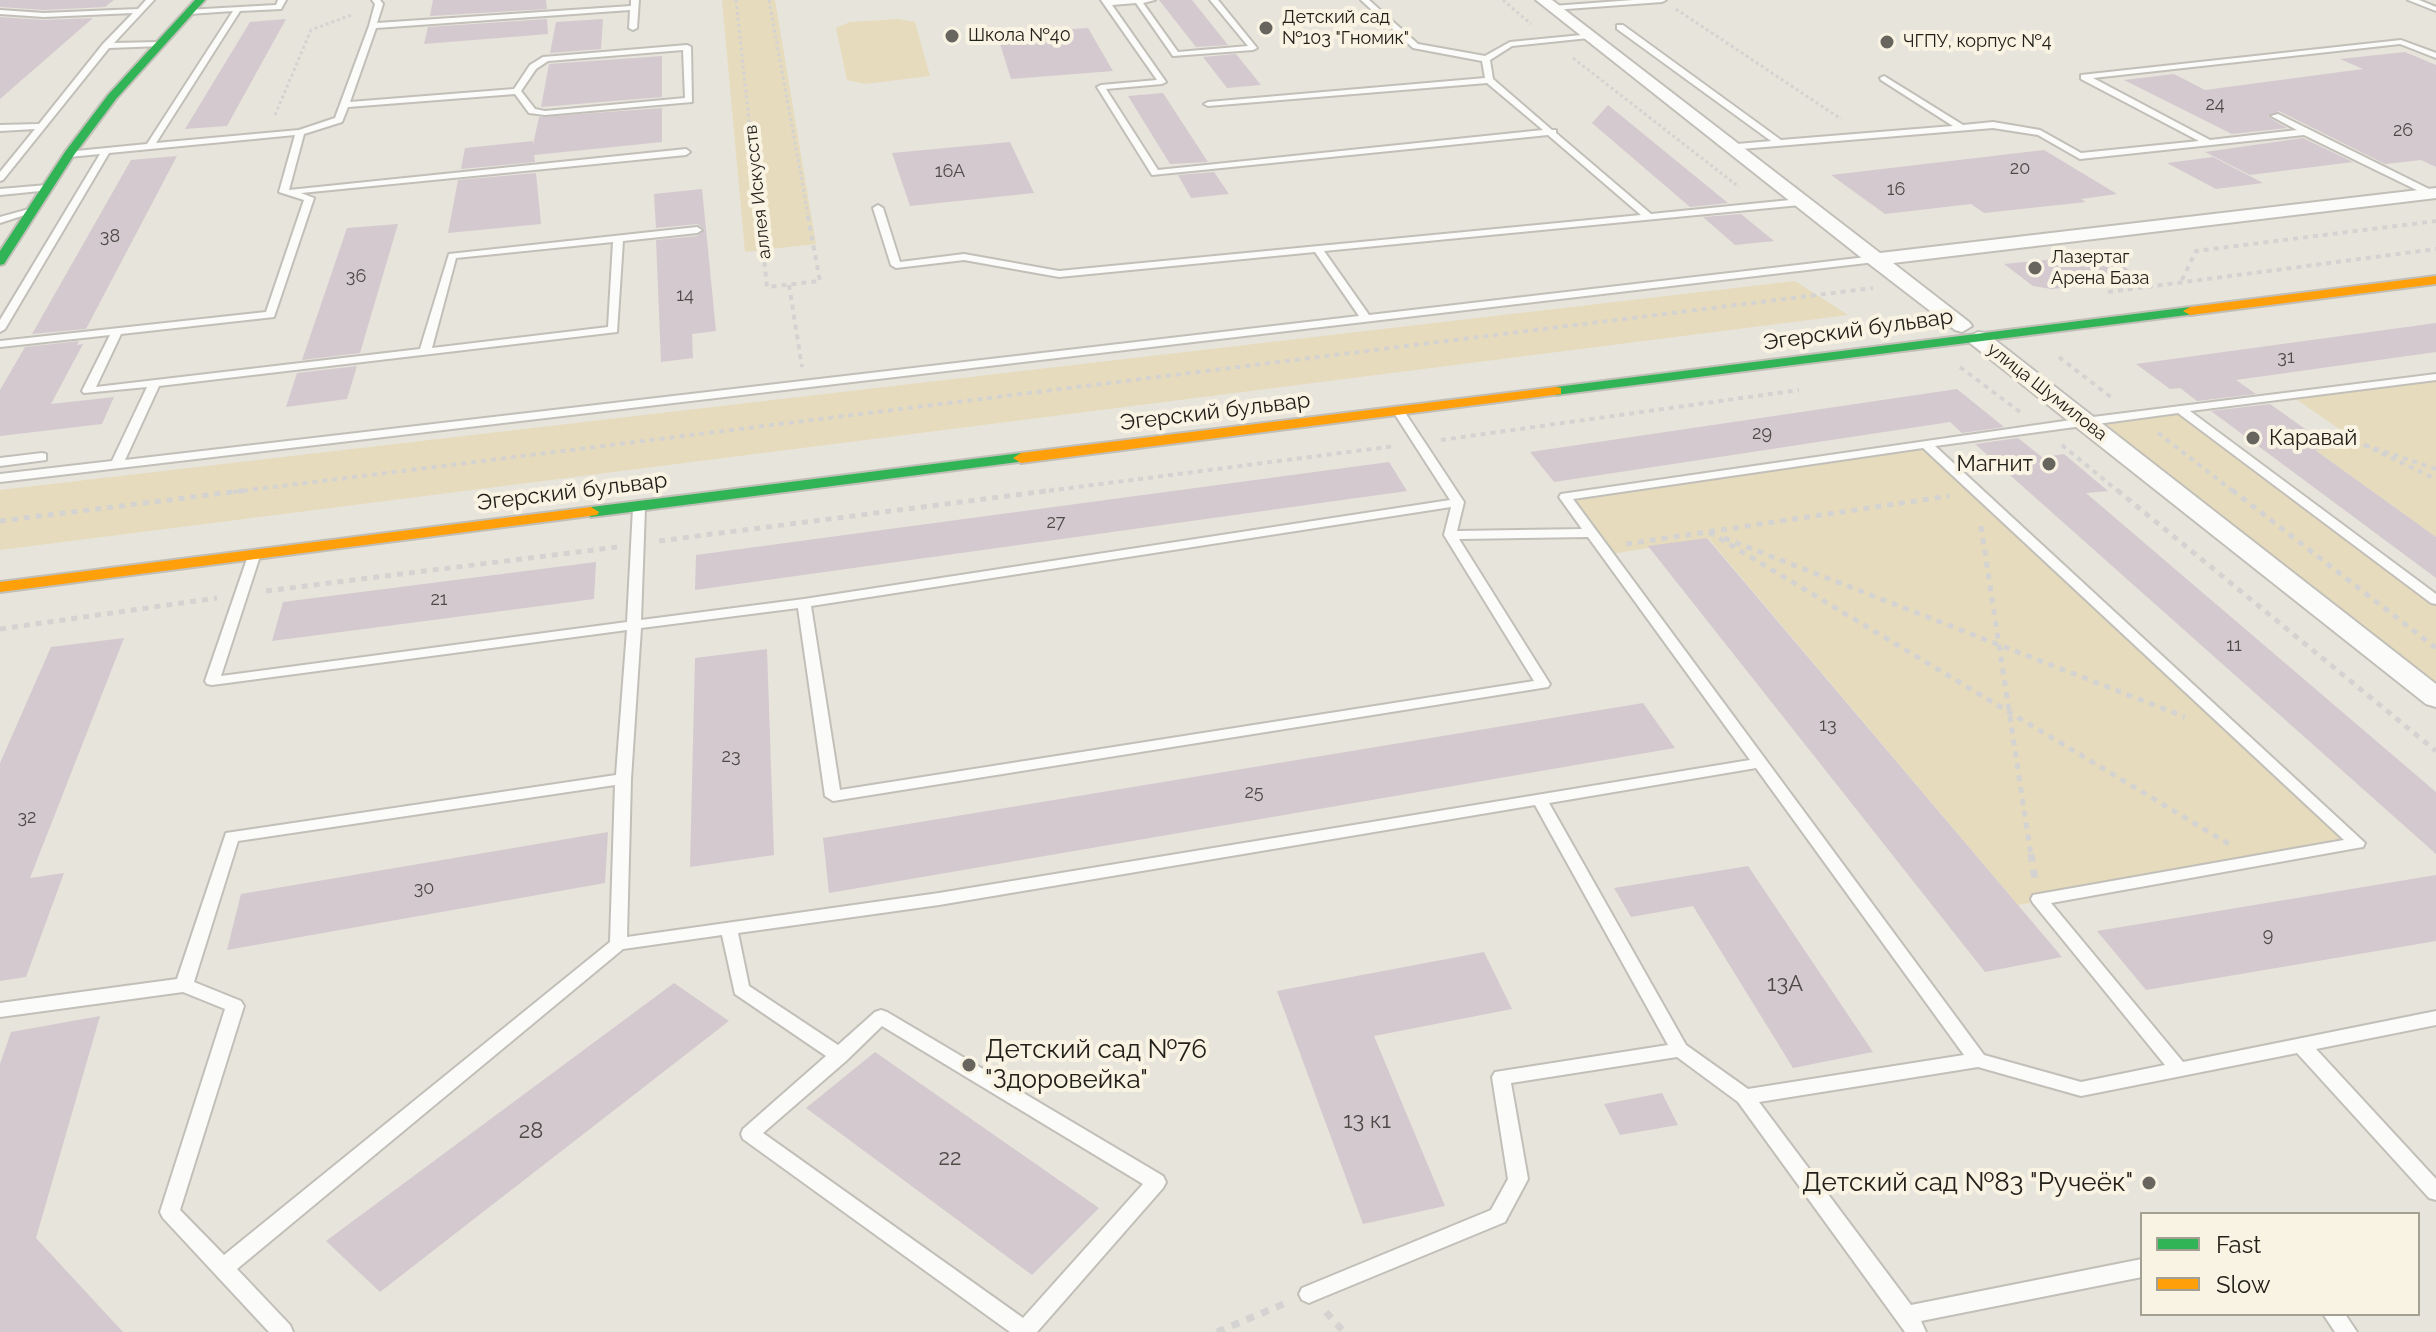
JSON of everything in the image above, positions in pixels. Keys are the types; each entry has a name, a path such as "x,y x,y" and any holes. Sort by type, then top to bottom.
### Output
{"main road":[{"path":"1,258 69,154 158,44 194,6"},
{"name":"Эгерский бульвар","path":"0,572 639,501 1970,332 2436,266"},
{"name":"Эгерский бульвар","path":"1970,332 2436,280"},
{"name":"Эгерский бульвар","path":"0,587 254,556 639,501"}],"street":[{"name":"улица Шумилова","path":"1548,4 2436,698"},
{"path":"1875,259 2434,194"}],"lane":[{"path":"0,178 106,46 150,0"},
{"path":"194,6 238,9 278,7 282,0"},
{"path":"69,154 300,132 339,120 373,26 379,4 376,0"},
{"path":"1106,2 1151,0"},
{"path":"1138,1 1176,54 1253,48 1214,0"},
{"path":"1365,0 1416,46 1486,59 1510,44 1589,36"},
{"path":"1548,4 1662,0"},
{"path":"2412,0 2436,9"},
{"path":"1106,2 1162,82 1101,87 1155,173 1553,132"},
{"path":"373,26 634,4 633,28"},
{"path":"149,147 238,9"},
{"path":"0,21 44,15 140,11"},
{"path":"0,12 44,15"},
{"path":"1620,27 1779,143"},
{"path":"2208,143 2084,77 2401,42 2436,56"},
{"path":"106,46 158,44"},
{"path":"687,47 689,100 545,113 532,111 517,91 533,67 546,59 687,47"},
{"path":"1486,59 1489,80 1648,216"},
{"path":"1884,78 1959,126"},
{"path":"1208,104 1489,80"},
{"path":"344,105 517,91"},
{"path":"2144,109 2163,107"},
{"path":"2275,116 2434,194"},
{"path":"0,128 40,126"},
{"path":"1729,147 1959,126 2017,127 2040,133 2080,156 2305,132"},
{"path":"284,192 300,132"},
{"path":"0,329 106,151"},
{"path":"284,192 686,152"},
{"path":"0,192 47,188"},
{"path":"0,344 270,315 309,198 284,192"},
{"path":"878,208 896,265 964,257 1059,274 1800,202"},
{"path":"0,220 32,211"},
{"path":"425,352 452,256 697,230"},
{"path":"117,331 88,391 613,330 618,238"},
{"path":"1318,249 1366,318"},
{"path":"0,478 1875,259"},
{"path":"1978,1060 1565,497 2041,427 2436,377"},
{"path":"118,462 155,383"},
{"path":"804,603 833,796 1543,684 1450,535 1458,502 1395,406"},
{"path":"2180,409 2436,600"},
{"path":"1925,444 2357,843 2039,899 2179,1070"},
{"path":"0,462 42,457"},
{"path":"618,944 623,779 639,501"},
{"path":"254,556 212,681 804,603 1458,502"},
{"path":"1450,535 1591,533"},
{"path":"223,1268 618,944 939,899 1759,763"},
{"path":"184,985 232,837 623,779"},
{"path":"1540,800 1680,1050 1745,1097 1911,1323 2140,1268"},
{"path":"729,929 741,989 840,1056"},
{"path":"0,1010 184,985 235,1006 170,1212 283,1332"},
{"path":"881,1017 1156,1182 1024,1332 750,1134 881,1017"},
{"path":"1745,1097 1978,1060 2081,1089 2436,1018"},
{"path":"2302,1046 2436,1192"},
{"path":"1309,1294 1498,1216 1518,1179 1501,1077 1680,1050"},
{"path":"2335,1316 2347,1332"}],"path":[{"name":"аллея Искусств","path":"736,0 767,287 820,281 769,0"},
{"path":"1675,8 1865,135"},
{"path":"267,136 311,30 357,13"},
{"path":"2436,221 2196,251 2182,281 2436,249"},
{"path":"789,285 804,383"},
{"path":"0,521 1875,288"},
{"path":"2059,357 2436,648"},
{"path":"1950,359 2041,427 2436,751"},
{"path":"1946,370 1974,367"},
{"path":"0,629 241,594 1421,443 1807,389"},
{"path":"2436,469 2362,444 2436,479"},
{"path":"1601,548 1976,492 1997,644 2039,899"},
{"path":"1709,532 2189,719"},
{"path":"1709,532 2258,861"},
{"path":"1217,1332 1309,1294"}],"shaded area":[{"path":"722,0 775,0 816,244 745,252"},
{"path":"898,19 915,22 930,76 865,84 847,80 836,28 850,22"},
{"path":"1795,281 1848,315 0,550 0,490"},
{"path":"2436,377 2436,537 2315,450 2361,444 2290,395"},
{"path":"2180,409 2436,600 2436,698 2085,421"},
{"path":"1925,444 2357,843 2018,905 1708,538 1606,555 1565,497"}],"building":[{"path":"0,0 114,0 105,7 44,10 0,7"},
{"path":"433,0 546,0 547,9 430,16"},
{"path":"1159,0 1192,0 1228,45 1196,47"},
{"path":"0,17 44,20 93,18 0,99"},
{"path":"286,19 227,126 185,129 250,22"},
{"path":"547,19 548,34 424,44 428,27"},
{"path":"603,19 601,49 550,53 556,22"},
{"path":"1088,28 1113,71 1011,79 997,34"},
{"path":"2405,52 2436,65 2436,167 2421,160 2385,164 2279,111 2268,117 2287,128 2232,134 2124,80 2174,74 2205,90 2363,69 2340,59"},
{"path":"1236,54 1261,85 1227,88 1203,57"},
{"path":"662,56 662,97 541,107 549,64"},
{"path":"1163,93 1208,162 1170,164 1128,96"},
{"path":"1608,105 1728,203 1690,207 1592,123"},
{"path":"662,108 662,142 534,155 535,162 461,169 465,148 533,141 533,145 539,117"},
{"path":"2303,138 2353,162 2250,175 2205,152"},
{"path":"1010,142 1034,193 910,206 892,153"},
{"path":"2044,150 2117,194 2081,199 2086,202 1984,213 1971,204 1885,214 1831,175"},
{"path":"177,156 86,329 32,334 131,160"},
{"path":"2213,157 2263,183 2216,189 2167,163"},
{"path":"1214,172 1229,194 1191,198 1178,175"},
{"path":"536,173 541,224 448,233 458,180"},
{"path":"702,189 716,331 692,334 693,358 661,362 656,240 697,236 705,229 697,224 656,228 654,194"},
{"path":"1741,214 1774,241 1735,245 1703,217"},
{"path":"398,224 360,353 302,360 347,228"},
{"path":"2106,254 2144,281 2051,289 2033,286 2004,264"},
{"path":"2436,323 2436,352 2236,380 2256,394 2197,401 2180,388 2170,389 2136,364"},
{"path":"79,341 77,345 83,344 51,404 114,397 102,424 0,436 0,390 25,347"},
{"path":"357,366 347,399 286,407 297,373"},
{"path":"1957,389 2004,427 1962,433 1950,422 1554,482 1530,452"},
{"path":"2270,404 2332,448 2315,450 2436,537 2436,578 2211,411"},
{"path":"2018,438 2042,457 2064,454 2108,491 2086,493 2436,792 2436,854 1975,444"},
{"path":"1389,462 1407,491 695,590 696,555"},
{"path":"1707,538 2062,957 1985,972 1648,546"},
{"path":"596,562 594,599 272,641 283,602"},
{"path":"124,638 30,878 64,873 26,977 0,981 0,763 51,647"},
{"path":"767,649 774,855 690,867 695,658"},
{"path":"1643,703 1675,748 829,893 823,838"},
{"path":"608,832 605,883 227,950 241,894"},
{"path":"1748,866 1873,1052 1793,1068 1693,906 1631,917 1614,888"},
{"path":"2436,875 2436,941 2146,990 2097,931"},
{"path":"1484,952 1512,1009 1374,1036 1445,1206 1363,1224 1277,991"},
{"path":"674,983 729,1021 380,1292 326,1241"},
{"path":"100,1016 36,1238 123,1332 0,1332 0,1064 11,1032"},
{"path":"875,1052 1099,1208 1032,1275 806,1108"},
{"path":"1662,1093 1678,1125 1620,1135 1604,1104"}],"traffic: fast":[{"path":"0,261 69,154 112,97 200,0"},
{"path":"1556,391 2190,311"},
{"path":"591,512 1021,458"}],"traffic: slow":[{"path":"2190,311 2436,280"},
{"path":"1021,458 1556,391"},
{"path":"0,587 591,512"}],"place":[{"name":"Детский сад №103 \"Гномик\"","path":"1266,28"},
{"name":"Школа №40","path":"952,36"},
{"name":"ЧГПУ, корпус №4","path":"1887,42"},
{"name":"Лазертаг Арена База","path":"2035,268"},
{"name":"Каравай","path":"2253,438"},
{"name":"Магнит","path":"2049,464"},
{"name":"Детский сад №76 \"Здоровейка\"","path":"969,1065"},
{"name":"Детский сад №83 \"Ручеёк\"","path":"2149,1183"}]}
